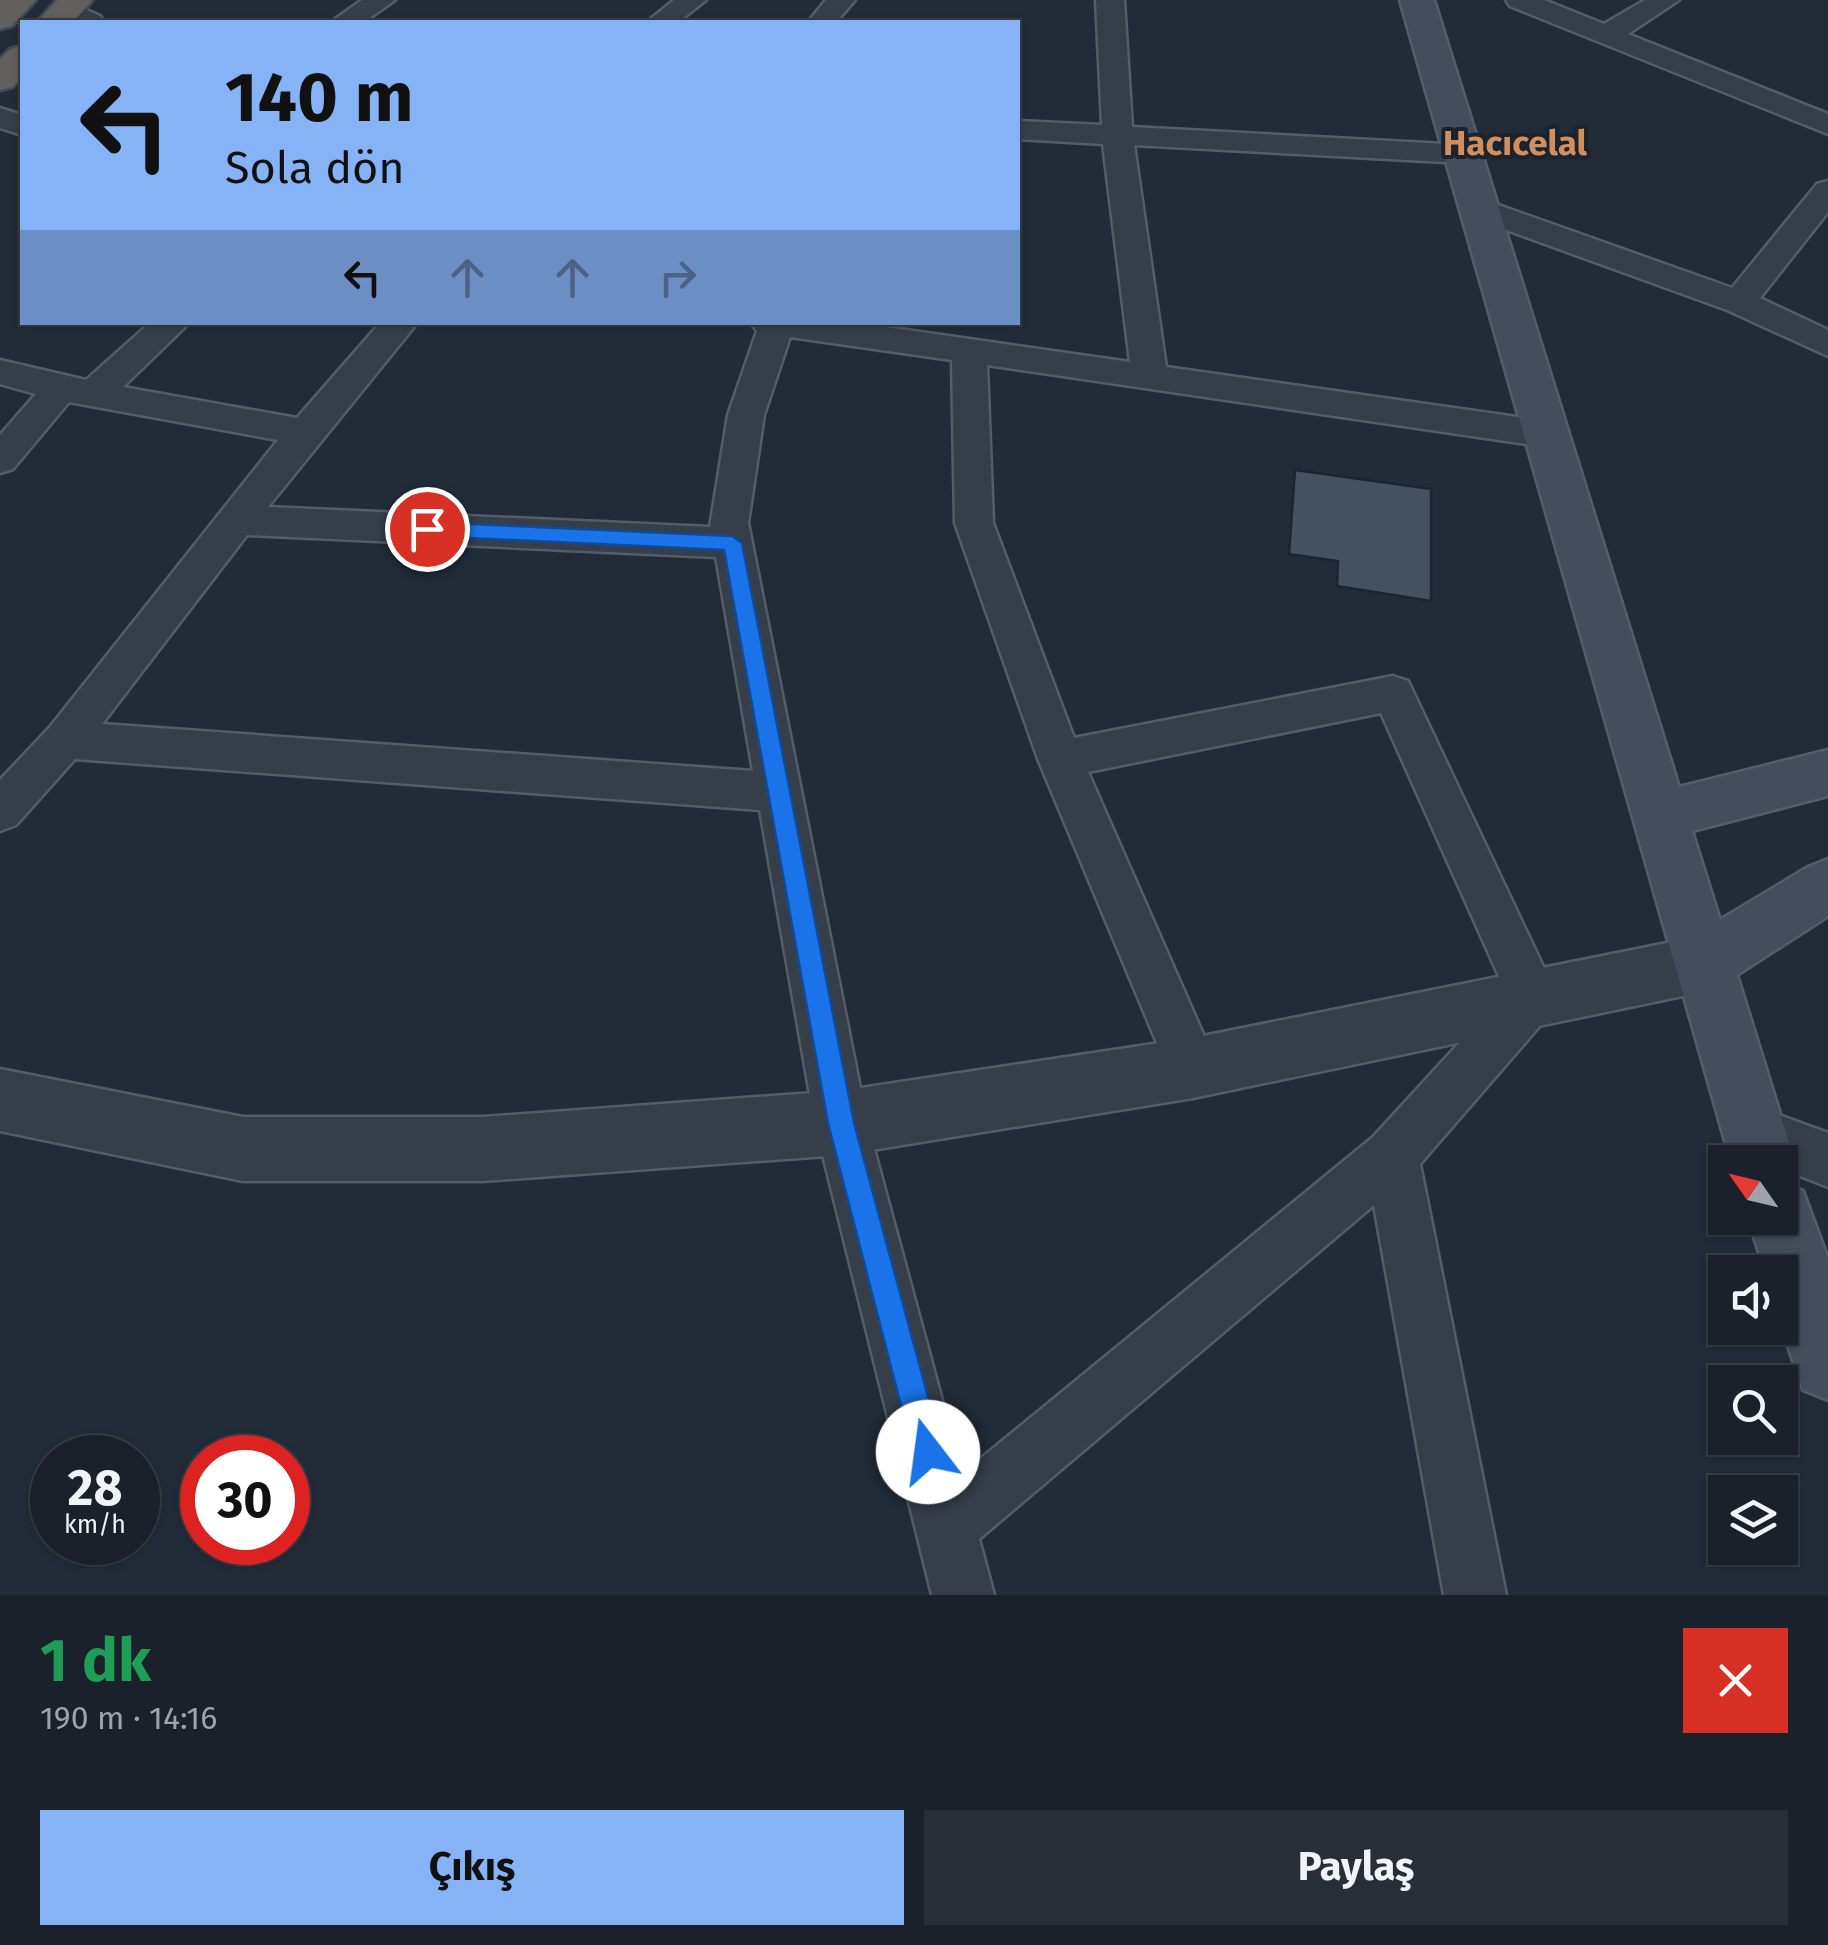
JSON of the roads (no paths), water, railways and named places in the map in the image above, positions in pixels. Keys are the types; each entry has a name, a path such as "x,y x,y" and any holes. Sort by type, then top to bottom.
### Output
{"highway":[{"path":"0,19 19,0"},
{"path":"0,80 20,58"}],"main road":[{"path":"1417,0 1758,1145"},
{"path":"1659,816 1828,773"},
{"path":"1702,964 1828,885"},
{"path":"1787,1235 1828,1365"}],"street":[{"path":"348,20 381,0"},
{"path":"663,20 692,0"},
{"path":"824,20 841,0"},
{"path":"1110,0 1118,138 1150,378"},
{"path":"1520,0 1828,125"},
{"path":"1606,34 1665,0"},
{"path":"1020,130 1462,154"},
{"path":"1739,302 1828,191"},
{"path":"1479,209 1739,302 1828,344"},
{"path":"0,460 77,391 170,325"},
{"path":"0,811 65,740 305,432 398,325"},
{"path":"772,325 746,416 728,523 841,1123 964,1595"},
{"path":"779,325 1546,434"},
{"path":"969,352 974,523 1060,759 1193,1068"},
{"path":"0,372 77,391 305,432"},
{"path":"236,520 732,543"},
{"path":"1060,759 1392,693 1533,998"},
{"path":"65,740 780,792"},
{"path":"0,1100 243,1149 483,1148 841,1123 1193,1068 1702,964"},
{"path":"948,1525 1392,1156 1533,998"},
{"path":"1798,1154 1828,1160"},
{"path":"1392,1156 1475,1595"}],"district":[{"name":"Hacıcelal","path":"1515,143"}]}
